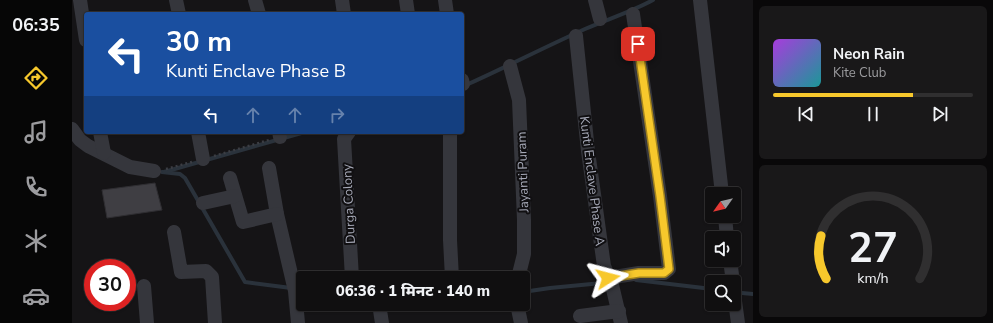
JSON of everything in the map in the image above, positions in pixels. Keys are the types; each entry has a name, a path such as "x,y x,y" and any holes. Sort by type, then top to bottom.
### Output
{"street":[{"path":"80,0 84,27"},
{"path":"176,0 179,12"},
{"path":"256,0 259,12"},
{"path":"342,0 344,12"},
{"path":"406,0 408,12"},
{"path":"444,0 447,12"},
{"path":"595,0 600,19"},
{"path":"700,0 721,187"},
{"path":"608,278 639,273 664,273 669,269 660,196 633,14"},
{"name":"Kunti Enclave Phase A","path":"576,36 592,182 604,266 612,285 620,317"},
{"name":"Jayanti Puram","path":"510,66 519,100 524,220 524,254 520,271"},
{"path":"72,129 80,140 88,146 104,152 130,167 144,170 154,170"},
{"path":"100,134 104,152"},
{"path":"198,134 203,159"},
{"name":"Durga Colony","path":"348,134 344,139 352,271"},
{"path":"450,134 450,240 452,271"},
{"path":"269,168 277,214 296,278"},
{"path":"230,178 243,222 277,214"},
{"path":"203,204 235,196"},
{"path":"174,232 182,272 206,271 212,277 214,323"},
{"path":"144,286 147,323"},
{"path":"298,311 298,323"},
{"path":"380,311 382,323"},
{"path":"518,311 521,323"},
{"path":"736,311 738,323"},
{"path":"580,316 620,317"}],"path":[{"path":"154,170 158,171 203,159 279,134"}],"building":[{"path":"155,183 162,210 107,218 102,190"}],"waterway":[{"path":"466,85 585,29 628,12 653,0"},
{"path":"164,172 298,134"},
{"path":"162,172 180,174 185,178 245,282 291,288"},
{"path":"636,280 705,288"},
{"path":"530,291 602,283"},
{"path":"742,293 753,294"}],"route":[{"path":"608,278 639,273 664,273 669,269 638,44"}]}
